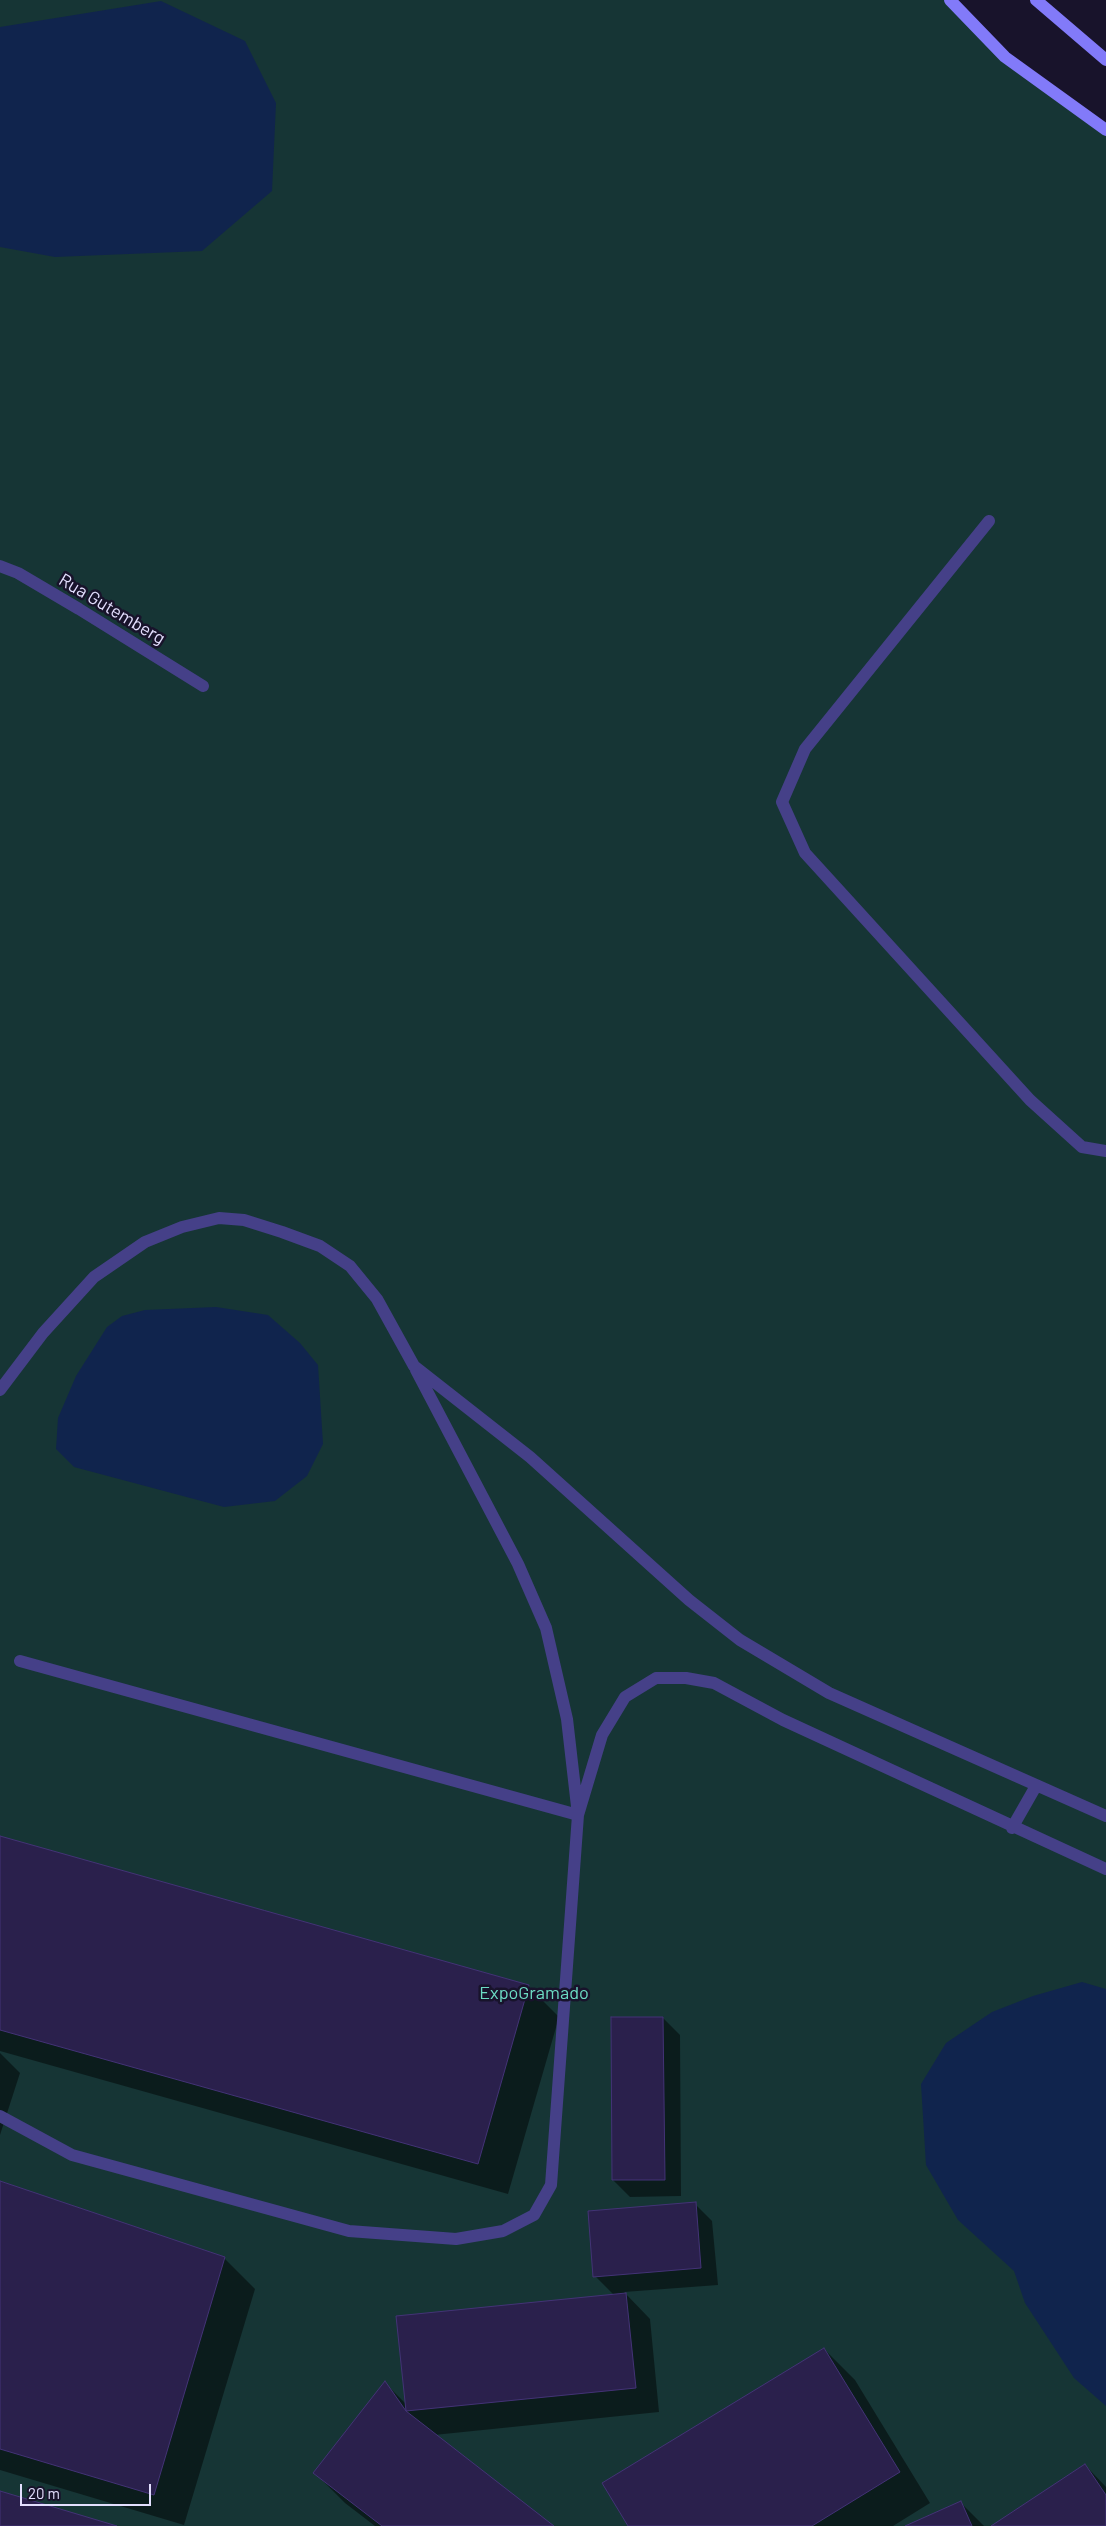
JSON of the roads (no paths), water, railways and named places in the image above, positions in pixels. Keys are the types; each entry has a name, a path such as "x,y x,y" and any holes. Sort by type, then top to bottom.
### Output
{"main road":[{"path":"950,0 1005,57 1106,130"},
{"path":"1036,0 1106,60"}],"street":[{"path":"989,521 805,749 782,802 805,853 1030,1100 1082,1147 1106,1150"},
{"name":"Rua Gutemberg","path":"0,566 18,573 203,686"},
{"path":"0,1390 43,1333 94,1277 146,1242 182,1227 218,1218 244,1220 320,1246 350,1266 377,1299 414,1366 518,1564 546,1628 567,1720 569,1757 578,1815"},
{"path":"414,1366 530,1457 688,1600 740,1640 829,1693 1106,1816"},
{"path":"20,1661 578,1815"},
{"path":"0,2116 72,2154 349,2231 456,2239 503,2231 534,2215 551,2185 578,1815 602,1734 625,1696 656,1678 686,1678 714,1683 783,1720 1012,1828 1106,1869"},
{"path":"1012,1828 1036,1786"}],"water":[{"path":"161,1 245,41 276,103 272,191 202,251 55,257 0,247 0,27"},
{"path":"216,1307 268,1315 300,1343 318,1365 323,1444 307,1476 275,1501 224,1507 74,1467 56,1449 58,1418 76,1376 107,1327 122,1316 145,1310"},
{"path":"1082,1982 1106,1989 1106,2406 1074,2378 1025,2303 1014,2271 958,2220 926,2165 921,2084 946,2043 992,2012 1033,1996"}],"park label":[{"name":"ExpoGramado","path":"534,1993"}]}
